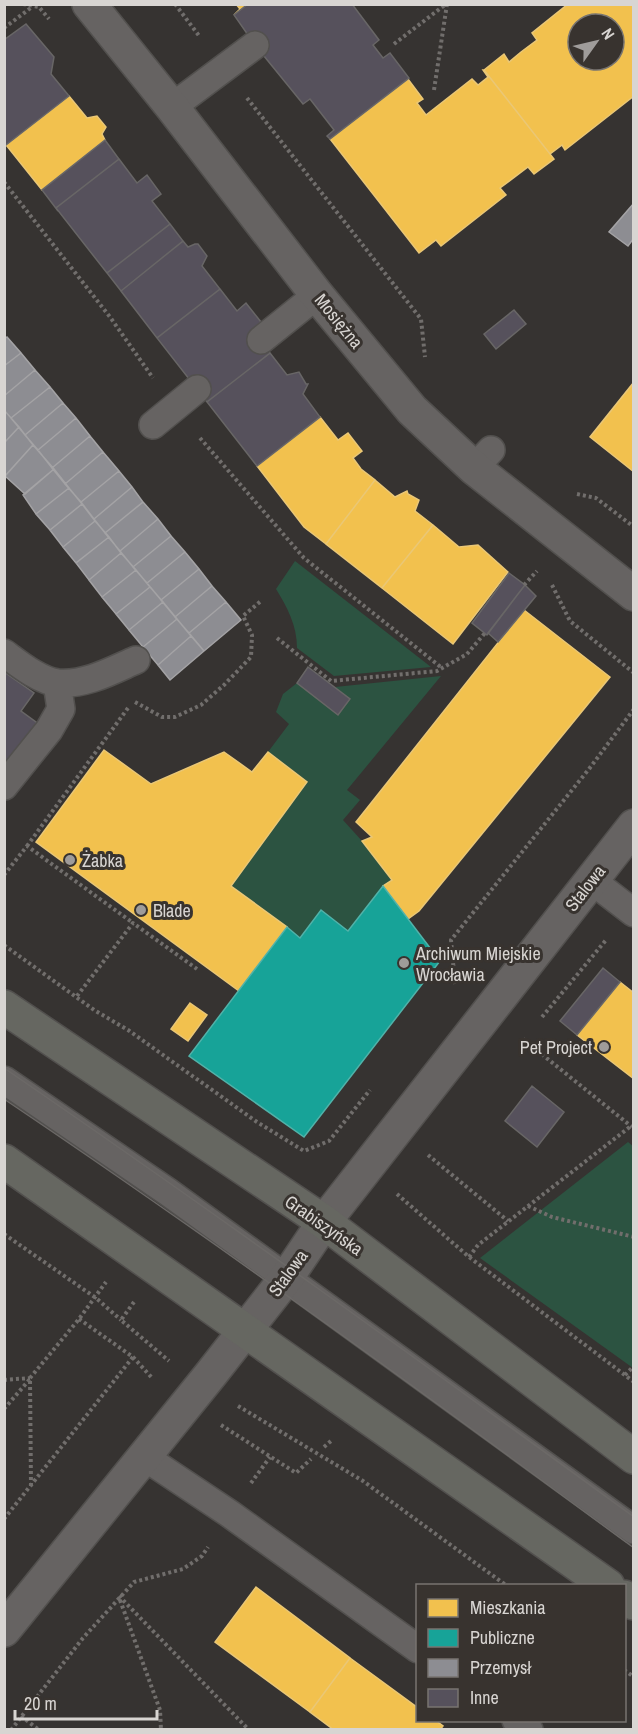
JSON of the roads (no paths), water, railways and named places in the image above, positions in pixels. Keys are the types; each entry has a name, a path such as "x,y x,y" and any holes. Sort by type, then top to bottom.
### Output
{"main road":[{"name":"Grabiszyńska","path":"4,1006 324,1222 633,1457"},
{"path":"4,1161 605,1584"}],"street":[{"name":"Mosiężna","path":"89,4 172,107 317,295 412,410 482,459 633,594"},
{"name":"Stalowa","path":"4,1630 287,1277 324,1222 633,826"}],"lane":[{"path":"172,107 255,45"},
{"path":"261,340 317,295"},
{"path":"153,425 197,389"},
{"path":"4,653 28,671 57,683 94,678 136,660"},
{"path":"4,786 49,730 61,710 57,683"},
{"path":"591,880 633,914"},
{"path":"4,1080 114,1154 287,1277 633,1530"},
{"path":"143,1456 230,1514 416,1648"}],"tram line":[{"path":"4,1068 242,1234 634,1517"},
{"path":"4,1099 243,1264 634,1548"}],"place":[{"name":"Żabka","path":"70,860"},
{"name":"Blade","path":"141,910"},
{"name":"Archiwum Miejskie Wrocławia","path":"404,963"},
{"name":"Pet Project","path":"604,1047"}]}
